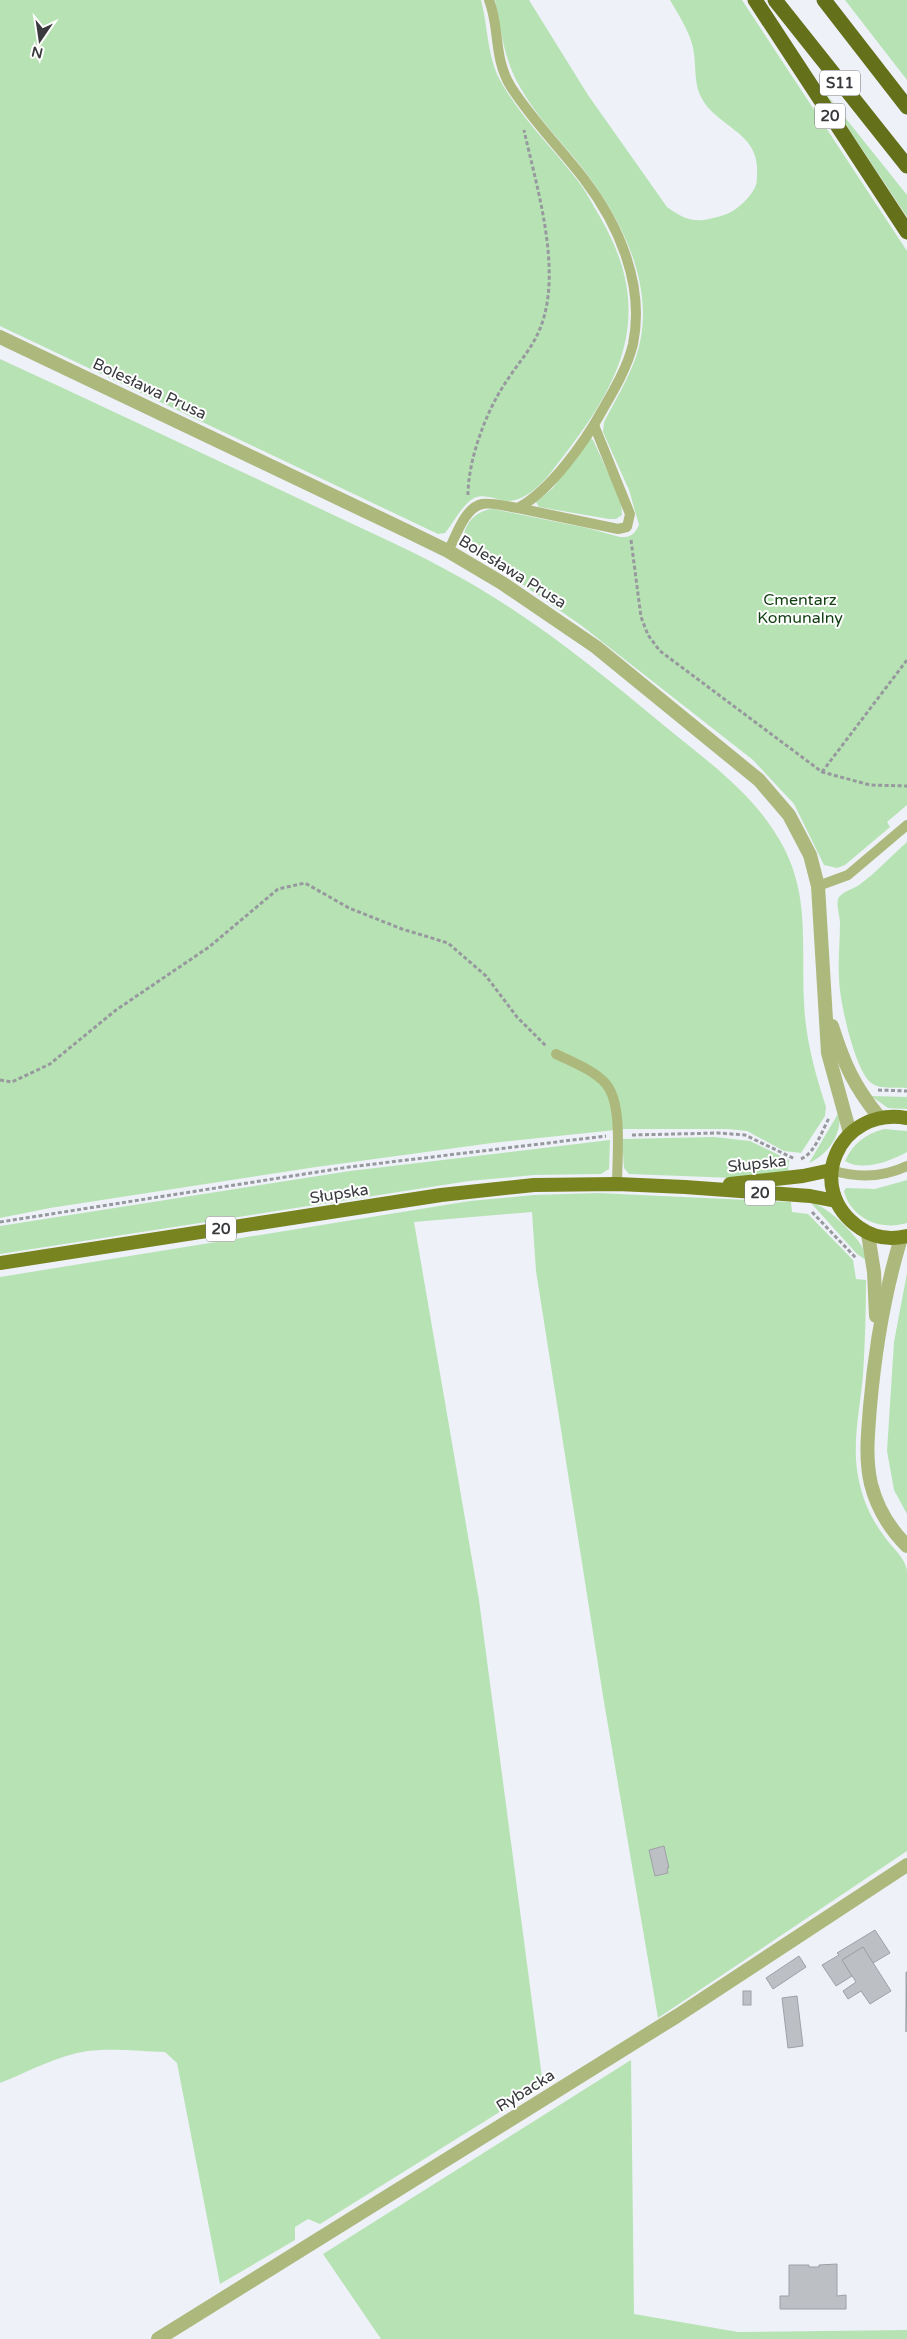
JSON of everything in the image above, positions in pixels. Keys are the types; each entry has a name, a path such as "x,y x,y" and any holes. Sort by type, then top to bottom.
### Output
{"highway":[{"name":"20","path":"755,0 907,232"},
{"name":"S11","path":"775,0 907,166"},
{"name":"S11","path":"824,0 907,107"}],"main road":[{"path":"904,1237 888,1238 868,1234 849,1221 836,1201 831,1181 832,1170 841,1144 850,1133 868,1121 879,1117 895,1116 907,1118"},
{"name":"Słupska","path":"685,1187 760,1182 832,1170"},
{"name":"Słupska","path":"0,1263 451,1194 534,1185 617,1184 685,1187 799,1195 836,1201"}],"street":[{"name":"Bolesława Prusa","path":"0,337 448,551 502,583 596,647 759,780 788,815 800,835 810,856 818,886 824,1004 830,1060 850,1133"},
{"name":"Bolesława Prusa","path":"824,1004 847,1068 860,1093 879,1117"},
{"path":"868,1234 874,1272 877,1336 868,1443 868,1466 879,1507 892,1528 907,1546"},
{"path":"877,1336 904,1237"},
{"name":"Rybacka","path":"158,2339 677,2016 907,1865"}],"lane":[{"path":"489,0 498,56 510,86 584,180 607,213 622,244 632,276 636,306 632,345 615,389 594,425 543,491 518,508"},
{"path":"448,551 466,516 475,507 484,504 518,508 618,529 627,527 630,514 594,425"},
{"path":"818,886 848,875 907,825"},
{"path":"556,1054 604,1082 611,1092 617,1135 617,1184"},
{"path":"832,1170 848,1175 865,1176 883,1174 907,1166"}],"path":[{"path":"475,507 468,495 480,436 502,387 539,332 550,287 548,252 522,120 524,105"},
{"path":"627,527 632,544 641,617 648,635 660,651 822,772 870,785 907,786"},
{"path":"822,772 907,660"},
{"path":"0,1080 12,1082 50,1064 116,1010 209,947 278,889 305,883 348,908 402,929 448,943 486,976 517,1017 540,1041 556,1054"},
{"path":"869,1089 907,1091"},
{"path":"0,1222 349,1167 617,1135 718,1133 745,1135 785,1156 800,1159 806,1157 813,1148 830,1112"},
{"path":"800,1159 800,1176"},
{"path":"799,1195 799,1209 810,1210 857,1259 861,1271 874,1272"}],"green space":[{"path":"0,0 481,0 490,51 500,80 518,108 586,193 617,253 627,286 628,318 624,348 613,378 598,407 546,479 528,494 514,500 507,501 482,496 474,498 462,509 445,533 438,534 0,326"},
{"name":"Cmentarz Komunalny","path":"495,0 529,0 588,95 667,207 688,219 700,220 728,214 747,199 756,183 756,159 752,148 745,139 716,116 701,97 697,85 690,38 670,0 742,0 907,251 907,805 887,822 890,827 845,865 837,868 824,865 794,804 753,760 582,626 509,575 468,551 465,544 465,530 468,523 479,513 493,509 587,528 620,537 632,535 639,525 629,490 603,432 604,422 636,357 642,331 643,306 639,280 632,255 609,207 580,165 533,107 515,77 504,45"},
{"path":"845,0 907,0 907,80"},
{"path":"823,90 907,195 907,217"},
{"path":"0,359 385,539 463,579 517,612 568,649 732,782 761,812 773,829 784,848 798,886 803,923 806,1028 814,1068 826,1107 825,1116 801,1153 784,1151 747,1131 728,1129 625,1129 492,1143 316,1167 50,1208 0,1218"},
{"path":"590,438 593,440 621,501 622,515 616,519 609,519 539,507 536,502 553,488"},
{"path":"907,842 907,1088 888,1088 874,1085 870,1082 858,1062 853,1048 840,987 840,923 837,903 841,895 859,885"},
{"path":"871,1096 907,1097 907,1109 888,1108"},
{"path":"839,1112 839,1128 833,1142 822,1155 809,1163"},
{"path":"884,1129 907,1131 907,1152 876,1164 860,1166 845,1161 856,1144 871,1134"},
{"path":"714,1137 750,1141 789,1160 788,1171 734,1178 629,1174 624,1168 622,1139"},
{"path":"610,1140 609,1169 601,1174 534,1175 469,1181 0,1254 0,1226 350,1171"},
{"path":"907,1180 907,1223 897,1225 877,1224 860,1216 853,1209 844,1191 846,1188 875,1189"},
{"path":"598,1193 791,1202 792,1212 808,1214 853,1260 856,1279 866,1280 863,1375 856,1455 861,1488 868,1510 887,1540 903,1560 907,1570 907,1851 658,2018 603,1696 536,1271 532,1212 414,1222 479,1600 543,2085 320,2224 308,2219 295,2227 295,2240 220,2284 177,2063 165,2052 107,2050 77,2053 54,2060 0,2083 0,1277 470,1201 534,1195"},
{"path":"811,1203 824,1208 846,1227 862,1247 866,1260 857,1254"},
{"path":"907,1273 907,1514 894,1490 887,1451 894,1342"},
{"path":"631,2060 634,2314 738,2332 907,2330 907,2339 381,2339 323,2254"}],"building":[{"path":"664,1846 669,1868 667,1868 668,1873 655,1876 649,1850"},
{"path":"875,1930 890,1953 873,1963 863,1947 842,1960 852,1976 836,1986 822,1965 839,1955 837,1953"},
{"path":"863,1947 891,1991 870,2004 861,1991 848,1999 843,1991 856,1982 842,1960"},
{"path":"799,1956 806,1967 773,1989 766,1978"},
{"path":"906,1972 907,1972 906,2032"},
{"path":"743,1991 751,1991 751,2005 743,2005"},
{"path":"797,1996 803,2046 788,2048 782,1998"},
{"path":"837,2264 837,2296 846,2295 846,2309 780,2309 780,2296 789,2296 789,2265 819,2267 819,2265"}]}
